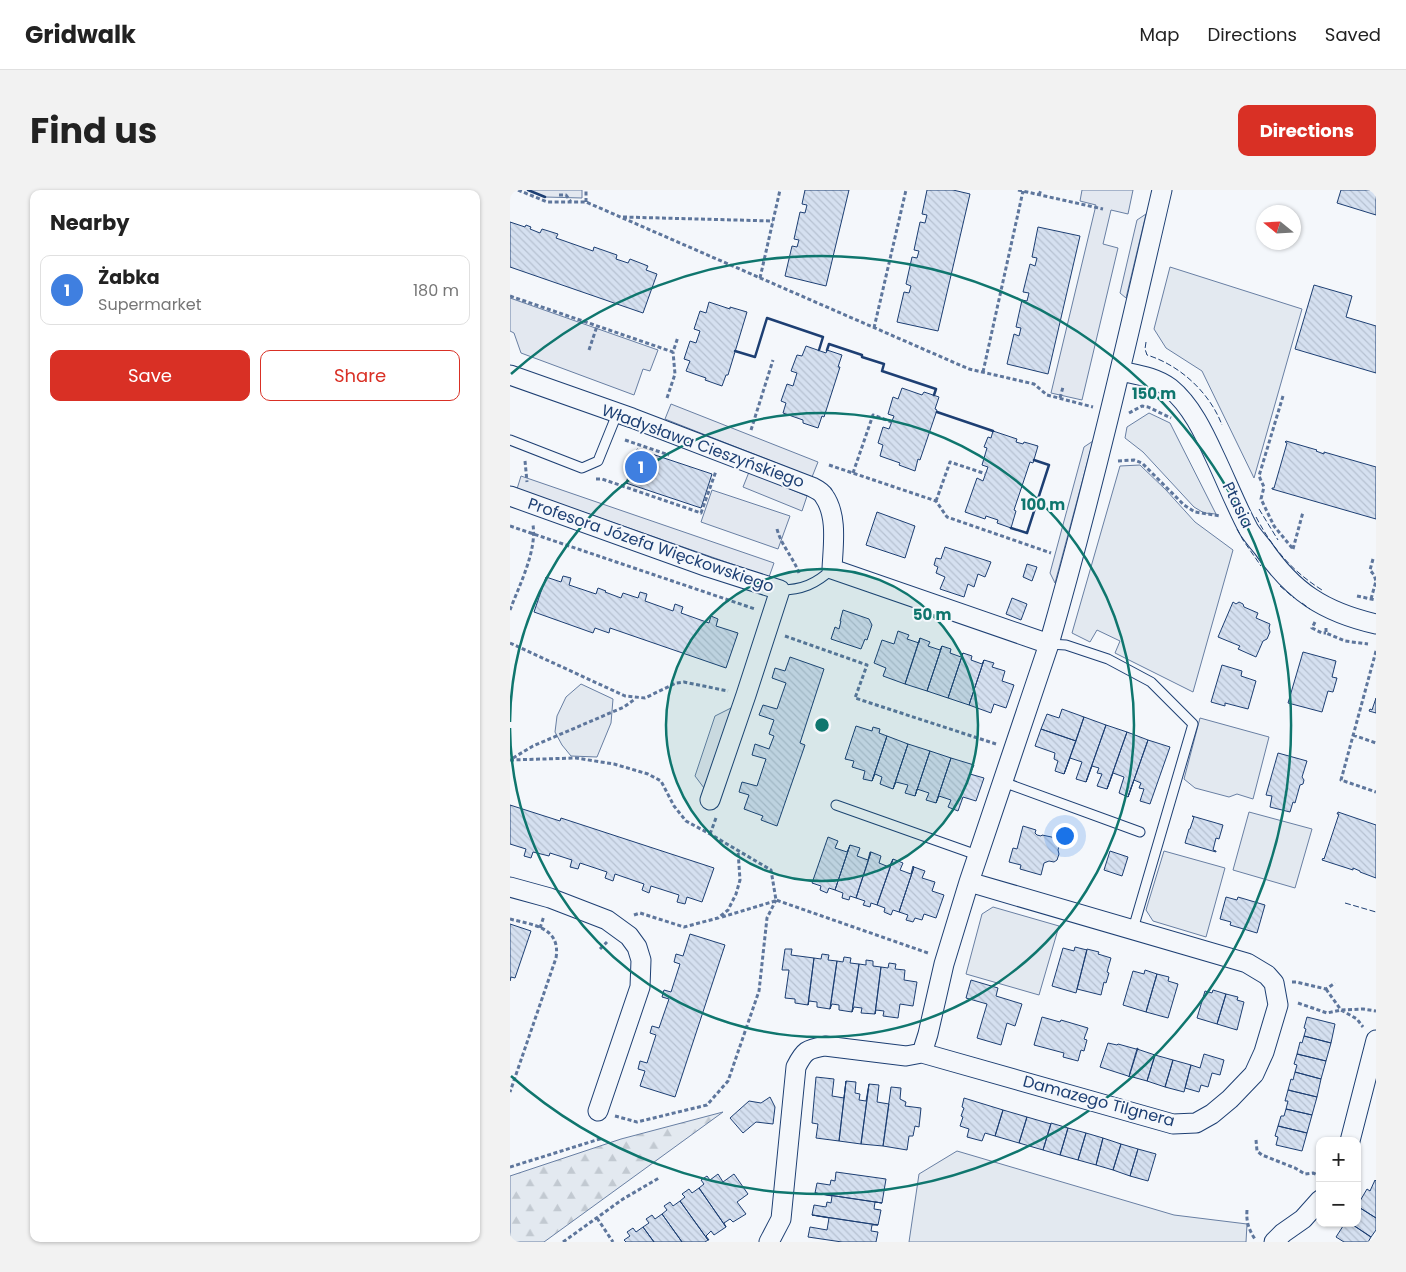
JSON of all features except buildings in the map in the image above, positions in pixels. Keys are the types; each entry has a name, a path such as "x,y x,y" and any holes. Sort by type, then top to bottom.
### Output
{"street":[{"path":"769,1242 781,1219 796,1067 802,1054 811,1048 824,1046 906,1056 922,1053 944,964 977,855 1049,644 1120,371 1162,190"},
{"name":"Ptasia","path":"1120,371 1147,376 1168,387 1180,397 1206,439 1249,530 1285,577 1311,598 1331,609 1350,618 1375,622"},
{"name":"Władysława Cieszyńskiego","path":"510,376 812,487 823,494 829,506 833,525 832,568"},
{"name":"Profesora Józefa Więckowskiego","path":"510,496 708,567 780,590 710,800"},
{"path":"832,568 1049,644"},
{"path":"969,882 1247,963 1267,974 1275,989"},
{"path":"510,887 550,898 607,920 629,936 637,947 641,960 640,987 604,1113"},
{"name":"Damazego Tilgnera","path":"922,1053 1173,1124 1196,1122 1212,1114 1230,1100 1254,1074 1264,1052 1278,1005 1275,989"},
{"path":"1351,1137 1376,1041"},
{"path":"1274,1242 1303,1218 1316,1204"}],"lane":[{"path":"510,440 582,468 598,461 617,414"},
{"path":"780,590 794,590 805,587 823,578 832,568"},
{"path":"1049,644 1066,646 1108,658 1151,682 1193,724 1134,929"},
{"path":"1003,782 1140,832"},
{"path":"836,805 977,855"}],"path":[{"path":"518,190 547,202 586,202 969,369 1034,384 1047,395 1092,406"},
{"path":"586,190 586,202"},
{"path":"760,278 780,190"},
{"path":"874,328 906,190"},
{"path":"1018,190 1103,209"},
{"path":"1039,195 1042,190"},
{"path":"983,372 1023,191"},
{"path":"559,194 566,195 571,202"},
{"path":"620,217 773,221"},
{"path":"510,296 673,352"},
{"path":"589,350 597,326"},
{"path":"667,398 675,374 673,352 678,337"},
{"path":"751,430 773,360"},
{"path":"1060,398 1063,387"},
{"path":"1283,396 1259,476 1264,487 1260,499 1274,526 1293,548"},
{"path":"1142,398 1142,406"},
{"path":"853,473 873,415 892,422"},
{"path":"1096,467 1119,461 1134,460 1142,463 1184,505 1195,512 1224,517"},
{"path":"936,501 950,462 986,474"},
{"path":"525,465 526,477"},
{"path":"829,465 936,501 948,517 1051,553"},
{"path":"602,479 702,513 716,471"},
{"path":"1291,554 1303,512"},
{"path":"510,526 772,615"},
{"path":"777,529 779,538 796,563 805,587"},
{"path":"510,610 532,550 534,534"},
{"path":"1371,599 1376,581 1370,570 1373,559"},
{"path":"1352,598 1358,596 1376,600"},
{"path":"1317,617 1312,628 1326,633"},
{"path":"780,634 867,665 856,698 1002,746"},
{"path":"510,643 625,696 644,698 676,682 746,695"},
{"path":"1376,651 1341,780 1376,792"},
{"path":"510,760 533,746 624,707 635,698"},
{"path":"1353,735 1376,743"},
{"path":"510,760 576,758 614,764 648,774 661,782 674,806 686,821 711,832 738,851 771,870 776,900 767,918 759,991 728,1081 707,1105 637,1122 604,1113"},
{"path":"718,918 728,910 736,894 740,880 738,851"},
{"path":"640,913 684,927 776,900 936,955"},
{"path":"510,919 541,926 555,939 558,949 510,1092"},
{"path":"1275,989 1296,982 1326,989 1341,1010 1357,1019 1368,1037 1376,1041"},
{"path":"1326,989 1335,983"},
{"path":"1275,989 1304,1006 1327,1013 1363,1008 1376,1011"},
{"path":"510,1167 603,1138"},
{"path":"1256,1140 1257,1151 1262,1155 1305,1174 1316,1174"},
{"path":"563,1242 623,1199 658,1178"},
{"path":"1247,1210 1246,1218 1250,1232 1257,1242"},
{"path":"597,1218 612,1242"}],"green space":[{"path":"1170,267 1302,309 1254,478 1202,371 1166,348 1154,329"},
{"path":"1149,413 1170,423 1216,514 1204,513 1194,507 1143,452 1125,438 1127,427"},
{"path":"1140,465 1195,522 1233,550 1193,692 1115,653 1120,641 1097,630 1090,642 1072,633 1120,466"},
{"path":"581,684 613,699 611,723 597,757 571,756 555,732 557,716 566,697"},
{"path":"1200,718 1269,737 1253,799 1237,794 1229,797 1195,788 1184,779"},
{"path":"1249,812 1312,829 1295,888 1233,870"},
{"path":"1164,851 1225,868 1206,937 1153,921 1146,910"},
{"path":"993,907 1059,926 1039,995 966,974 982,914"},
{"path":"723,1112 544,1242 510,1242 510,1176 621,1139"},
{"path":"957,1151 1174,1215 1247,1224 1246,1242 909,1242 919,1174"}],"shaded area":[{"path":"528,190 582,190 582,198 545,197"},
{"path":"1082,190 1133,190 1128,214 1111,210 1103,244 1118,248 1082,400 1051,393 1096,205 1080,201"},
{"path":"1146,214 1126,298 1120,293 1137,220"},
{"path":"510,298 658,350 650,371 643,369 634,395 521,353 514,333 510,331"},
{"path":"671,404 818,462 812,477 665,419"},
{"path":"1093,441 1055,583 1050,573 1084,447"},
{"path":"749,472 807,496 802,511 743,487"},
{"path":"521,476 774,563 769,577 517,489"},
{"path":"712,490 790,516 778,549 701,522"},
{"path":"735,706 707,792 695,776 715,716"}],"fence":[{"path":"1146,342 1145,349 1147,355 1182,373 1202,391 1217,413 1222,425"},
{"path":"1259,509 1278,540"},
{"path":"1256,517 1276,549 1292,567 1322,590"},
{"path":"1237,529 1261,566"},
{"path":"1280,586 1294,598"},
{"path":"1302,603 1310,609"},
{"path":"1345,903 1376,912"}],"wall":[{"path":"528,190 545,197"},
{"path":"735,351 755,357 767,318 823,337 819,350"},
{"path":"827,350 829,344 884,364 882,371 936,389 934,395"},
{"path":"937,412 993,431"},
{"path":"1011,528 1027,533 1049,465 1034,460"}],"place":[{"name":"Żabka","path":"641,467"}]}
